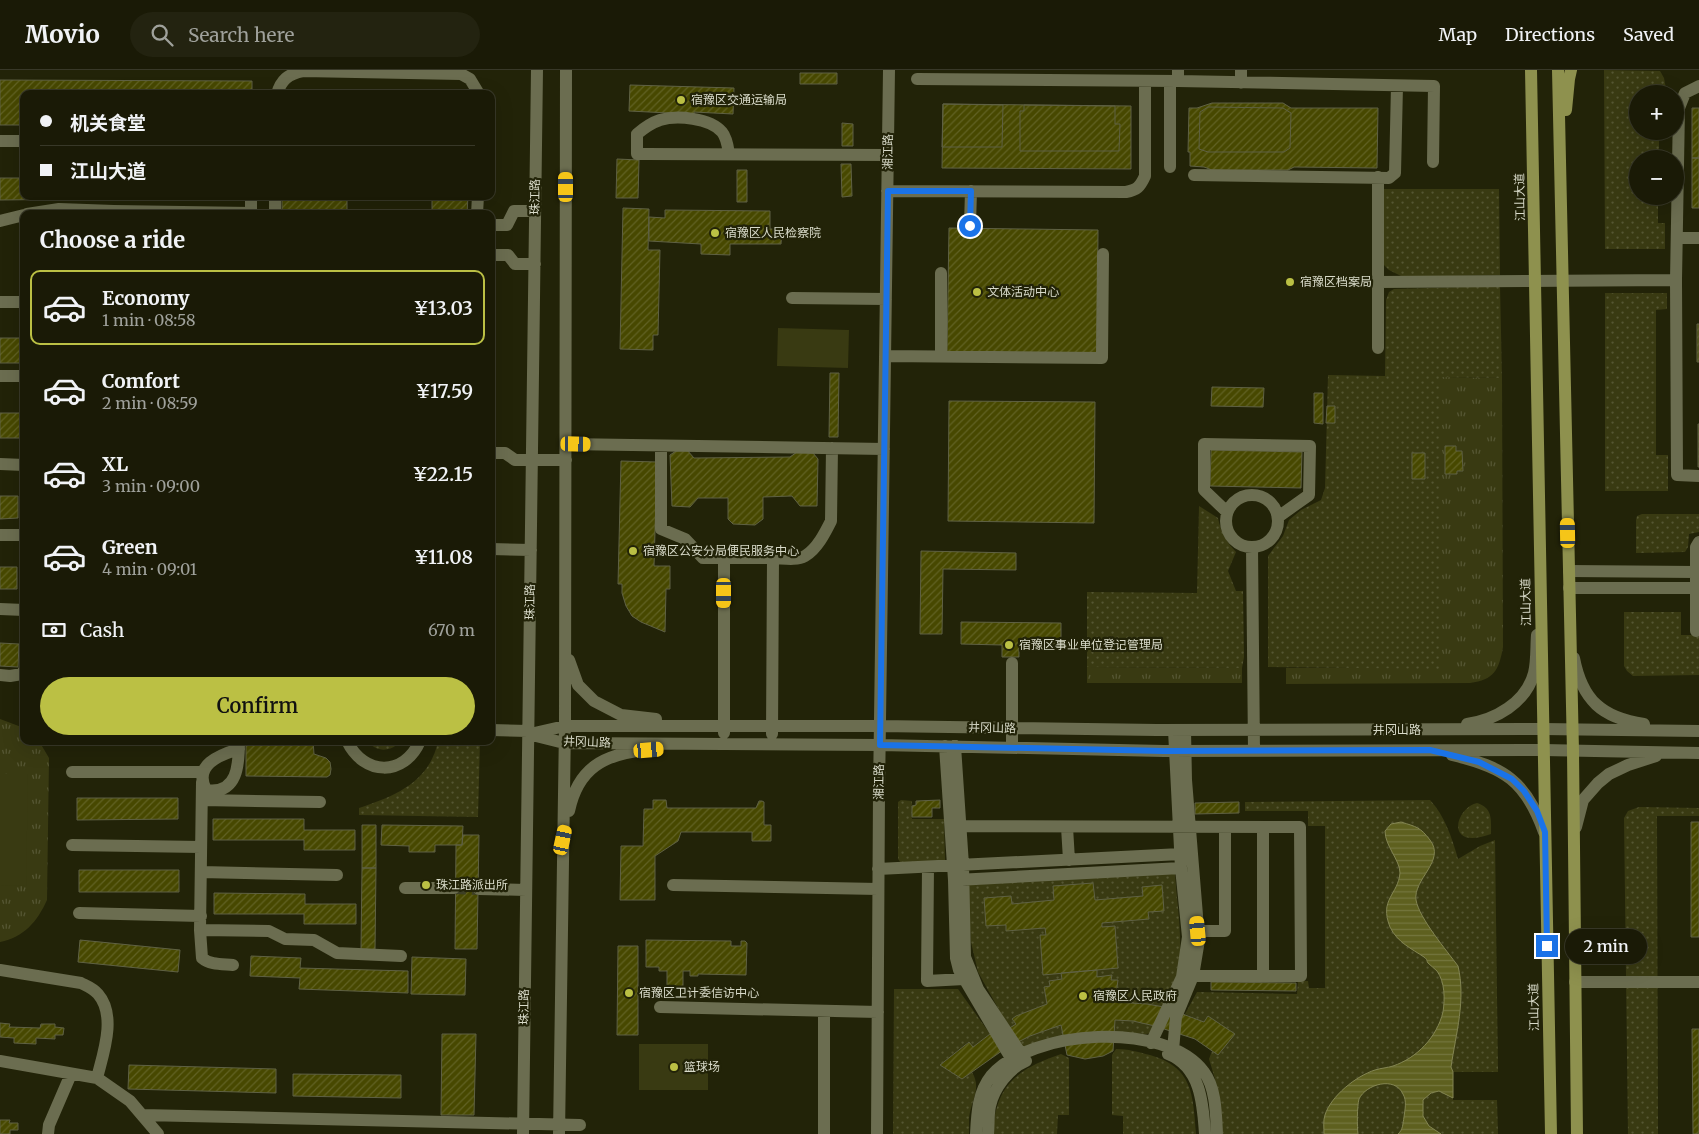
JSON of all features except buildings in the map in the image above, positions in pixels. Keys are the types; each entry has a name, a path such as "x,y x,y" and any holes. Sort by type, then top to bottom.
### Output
{"main road":[{"path":"1524,70 1532,92"},
{"name":"江山大道","path":"1531,70 1551,1134"},
{"path":"1558,70 1573,751 1577,1134"},
{"path":"1561,187 1571,70"}],"street":[{"name":"珠江路","path":"523,1129 537,70"},
{"path":"559,1130 565,726 566,70"},
{"name":"湘江路","path":"877,1134 878,869 889,70"},
{"path":"278,90 287,76 303,71 461,74 470,79 477,90"},
{"path":"917,79 1241,76 1397,86 1434,86 1433,162"},
{"path":"888,191 1126,192 1135,190 1141,186 1145,176 1139,77"},
{"path":"1170,167 1175,77"},
{"path":"1194,175 1388,178 1395,173 1397,86"},
{"path":"1699,86 1685,93 1679,108 1676,280 1677,475 1699,476"},
{"path":"729,154 728,144 723,133 714,124 699,119 665,119 646,127 637,134 637,154 888,155"},
{"path":"0,141 20,141"},
{"path":"1378,177 1378,348"},
{"path":"970,226 971,191"},
{"path":"51,210 86,210"},
{"path":"495,225 507,226 514,211 535,211"},
{"path":"0,221 20,215"},
{"path":"1677,238 1699,238"},
{"path":"885,356 1102,358 1103,254"},
{"path":"495,255 508,255 515,264 534,264"},
{"path":"940,273 940,357"},
{"path":"1378,282 1676,280"},
{"path":"792,298 886,299"},
{"path":"0,302 20,302"},
{"path":"0,376 20,376"},
{"path":"566,444 884,449"},
{"path":"1227,512 1204,490 1204,444 1310,446 1309,495 1278,517"},
{"path":"662,446 661,529 685,539 703,558 804,556 815,548 831,521 832,448"},
{"path":"495,453 506,453 515,460 566,460"},
{"path":"0,464 20,465"},
{"path":"1254,495 1269,501 1275,508 1278,517 1278,526 1274,534 1269,541 1261,546 1252,547 1236,542 1230,536 1227,528 1227,512 1238,499 1245,496 1254,495"},
{"path":"0,535 20,535"},
{"path":"1696,631 1696,547 1699,542"},
{"path":"1252,547 1254,751"},
{"path":"495,549 531,550"},
{"path":"563,840 573,795 589,771 601,760 632,752 720,744 724,558"},
{"path":"772,744 773,558"},
{"path":"1569,571 1696,572"},
{"path":"1569,588 1696,588"},
{"path":"1430,730 1482,722 1498,715 1513,704 1525,690 1534,674 1540,600"},
{"path":"0,610 20,610"},
{"path":"1570,636 1578,675 1586,694 1598,707 1613,716 1630,722 1695,731"},
{"path":"565,649 578,685 594,701 609,710 620,715 720,726"},
{"path":"1012,663 1012,748"},
{"path":"0,675 20,674"},
{"name":"井冈山路","path":"528,733 565,726 1695,731"},
{"path":"495,730 528,733"},
{"path":"1173,1050 1176,1017 1193,976 1199,940 1184,828 1180,730"},
{"name":"井冈山路","path":"528,733 564,743 880,745 1180,751 1543,750 1699,753"},
{"path":"233,965 213,964 206,962 202,958 200,916 202,800 203,777 208,764 239,745"},
{"path":"203,777 206,790 214,791 222,789 233,780 238,764 239,745"},
{"path":"349,745 361,760 372,766 384,768 396,766 407,760 415,752 418,745"},
{"path":"950,746 961,826 958,865"},
{"path":"950,746 958,865 956,958 964,979 1017,1058"},
{"path":"1430,750 1479,762 1512,779 1528,797 1537,811 1545,832"},
{"path":"1574,837 1583,800 1598,783 1609,774 1628,765 1669,752"},
{"path":"72,772 203,777"},
{"path":"202,800 320,802"},
{"path":"961,826 1300,827 1301,976 1193,976"},
{"path":"1067,827 1069,860"},
{"path":"1151,1042 1182,977 1188,937 1181,868 1184,828"},
{"path":"1198,931 1225,931 1225,828"},
{"path":"1263,828 1264,976"},
{"path":"72,845 201,847"},
{"path":"878,869 1181,854"},
{"path":"928,867 927,981 964,979"},
{"path":"958,880 1181,868"},
{"path":"201,872 336,875"},
{"path":"958,880 965,957 978,989 1017,1058"},
{"path":"673,885 878,889"},
{"path":"405,888 454,888"},
{"path":"479,889 526,890"},
{"path":"78,913 200,916"},
{"path":"200,930 269,931 285,939 314,940 337,953 402,956"},
{"path":"0,970 81,983 100,995 106,1010 108,1030 97,1078"},
{"path":"1576,982 1699,982"},
{"path":"660,1007 878,1012"},
{"path":"824,1011 824,1134"},
{"path":"976,1134 978,1109 985,1085 999,1069 1017,1058 1057,1042 1102,1036 1125,1037 1151,1042 1194,1060 1205,1074 1212,1089 1217,1134"},
{"path":"988,1134 990,1105 997,1088 1006,1075 1022,1063 1056,1048 1077,1043 1104,1041 1134,1044 1156,1050 1172,1056 1186,1067 1194,1078 1202,1099 1205,1134"},
{"path":"0,1061 97,1078 130,1101 158,1134"},
{"path":"48,1134 49,1126 71,1074"},
{"path":"142,1115 559,1130 580,1125"}],"green space":[{"path":"1604,70 1660,71 1665,85 1629,85 1629,140 1659,140 1659,150 1629,150 1629,205 1658,205 1658,223 1665,223 1665,249 1605,249"},
{"path":"1381,189 1499,189 1500,275 1403,277 1389,270 1383,264"},
{"path":"1500,286 1502,378 1441,377 1441,669 1268,667 1268,556 1283,536 1289,520 1301,510 1321,500 1325,488 1328,375 1385,376 1386,300 1389,292 1394,289"},
{"path":"1605,293 1667,293 1667,309 1656,310 1656,455 1668,455 1668,491 1605,491"},
{"path":"778,328 849,330 848,368 777,366"},
{"path":"1441,377 1502,378 1503,647 1497,668 1485,679 1470,683 1286,684 1286,668 1441,668"},
{"path":"1199,506 1218,518 1224,536 1236,552 1228,571 1236,591 1243,591 1244,657 1242,668 1087,667 1087,592 1197,593"},
{"path":"1642,514 1699,514 1699,532 1689,534 1688,547 1685,552 1636,553 1636,520 1637,516"},
{"path":"1624,612 1681,612 1681,635 1699,635 1699,675 1633,676 1627,671 1624,666"},
{"path":"1087,667 1242,668 1242,683 1087,683"},
{"path":"0,719 20,726 20,745 41,745 49,758 47,900 39,915 29,927 16,936 0,942"},
{"path":"371,745 397,745 384,750"},
{"path":"437,745 480,745 478,817 359,815 359,808 398,792 419,777 434,755"},
{"path":"0,774 28,774 26,886 0,885"},
{"path":"901,800 912,801 912,819 944,819 945,860 901,863 898,859 898,802"},
{"path":"1430,800 1444,820 1458,859 1480,846 1495,840 1498,1072 1453,1072 1453,1100 1497,1100 1498,1134 1221,1134 1215,1079 1209,1059 1212,1051 1218,1055 1234,1034 1208,1016 1204,1022 1185,1014 1197,992 1297,994 1298,981 1308,981 1309,988 1325,988 1325,826 1308,826 1308,811 1245,811 1245,802"},
{"path":"1477,803 1486,808 1490,815 1491,834 1476,838 1466,837 1460,833 1458,827 1459,819 1469,806"},
{"path":"1639,807 1699,808 1699,816 1657,816 1658,1134 1628,1134 1624,818 1628,811"},
{"path":"1175,873 1179,913 1179,968 1171,993 1153,1033 1119,1032 1024,1047 1019,1046 978,972 971,942 967,885"},
{"path":"894,989 958,989 990,1034 973,1047 968,1042 940,1065 962,1079 972,1072 975,1078 976,1089 969,1118 969,1134 893,1134"},
{"name":"篮球场","path":"639,1044 708,1044 708,1090 639,1090"},
{"path":"1116,1049 1137,1052 1164,1060 1183,1075 1188,1084 1194,1107 1196,1134 1123,1134 1123,1116 1112,1115 1112,1055"},
{"path":"1061,1054 1069,1058 1069,1115 1058,1115 1057,1134 993,1134 996,1110 1001,1096 1007,1087 1022,1072 1040,1062"}],"shaded area":[{"path":"1401,822 1415,826 1424,832 1434,848 1432,863 1419,885 1416,892 1416,900 1422,916 1458,966 1461,1004 1451,1067 1453,1072 1453,1098 1439,1091 1431,1093 1423,1100 1423,1116 1429,1126 1441,1134 1398,1134 1403,1124 1405,1099 1399,1088 1394,1085 1381,1084 1368,1089 1359,1099 1357,1116 1358,1134 1324,1134 1325,1115 1338,1094 1360,1077 1375,1070 1391,1067 1418,1052 1436,1030 1443,1012 1444,991 1440,975 1425,958 1405,945 1397,937 1390,927 1387,918 1388,903 1399,880 1400,873 1398,863 1387,842 1385,831 1391,824"}],"tunnel":[{"path":"454,888 479,889"}],"place":[{"name":"宿豫区交通运输局","path":"681,100"},
{"name":"宿豫区人民检察院","path":"715,233"},
{"name":"宿豫区档案局","path":"1290,282"},
{"name":"文体活动中心","path":"977,292"},
{"name":"宿豫区公安分局便民服务中心","path":"633,551"},
{"name":"宿豫区事业单位登记管理局","path":"1009,645"},
{"name":"珠江路派出所","path":"426,885"},
{"name":"宿豫区卫计委信访中心","path":"629,993"},
{"name":"宿豫区人民政府","path":"1083,996"},
{"name":"篮球场","path":"674,1067"}],"route":[{"path":"970,226 971,191 888,191 880,745 1164,751 1430,750 1479,762 1512,779 1524,791 1537,811 1545,832 1547,946"}]}
